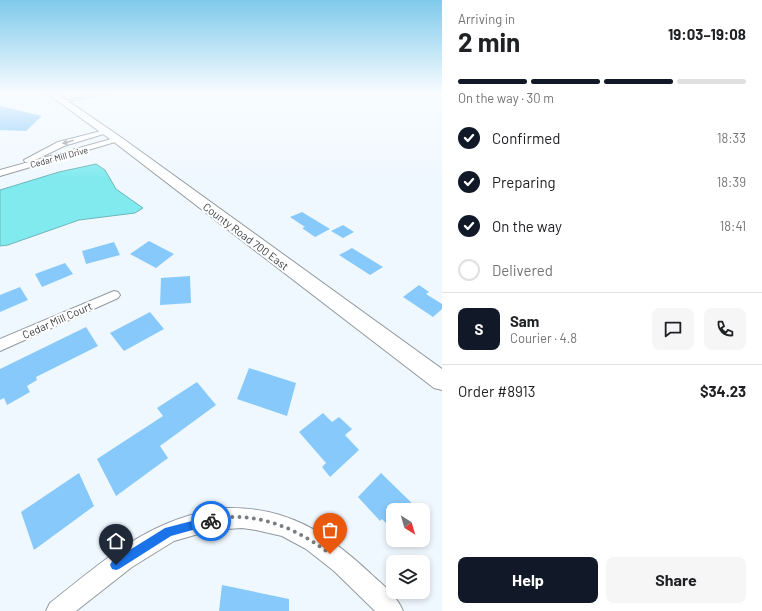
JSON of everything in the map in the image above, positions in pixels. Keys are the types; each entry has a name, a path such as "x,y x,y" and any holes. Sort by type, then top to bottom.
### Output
{"main road":[{"name":"County Road 700 East","path":"89,121 112,136 442,381"}],"street":[{"name":"Cedar Mill Drive","path":"2,172 112,136"},
{"path":"2,172 61,144 112,136"},
{"name":"Cedar Mill Court","path":"0,345 114,295"},
{"path":"58,611 116,565 169,532 202,522 235,517 259,520 285,527 313,541 367,584 391,611"}],"water":[{"path":"96,164 105,170 116,189 143,208 135,213 79,220 8,245 0,246 0,190 59,172"}],"building":[{"path":"0,121 37,121 26,131 0,130"},
{"path":"302,212 330,229 315,237 302,228 305,227 290,217"},
{"path":"343,225 354,232 343,238 331,231"},
{"path":"149,241 174,254 156,268 130,254"},
{"path":"114,242 120,255 86,264 82,251"},
{"path":"352,248 383,267 370,275 339,255"},
{"path":"65,263 73,274 42,287 35,274"},
{"path":"190,276 191,303 160,305 161,278"},
{"path":"419,285 429,292 426,294 442,304 442,309 433,317 403,297"},
{"path":"20,287 28,300 0,312 0,295"},
{"path":"150,312 164,329 124,351 110,333"},
{"path":"86,327 98,346 36,377 37,380 27,386 30,392 7,405 4,398 0,400 0,369"},
{"path":"249,368 296,383 287,416 237,399"},
{"path":"197,382 216,405 160,446 168,458 116,496 97,459 163,416 157,408"},
{"path":"323,413 332,422 339,417 352,429 345,435 359,450 330,477 322,467 326,463 299,432"},
{"path":"79,473 94,506 34,550 21,512"},
{"path":"381,473 412,503 386,503 386,523 382,519 380,521 358,497"},
{"path":"222,585 289,599 289,611 219,611"}],"way so far":[{"path":"211,521 235,517 259,520 285,527 313,541 330,554"}],"route":[{"path":"116,565 137,550 169,532 202,522 211,521"}]}
